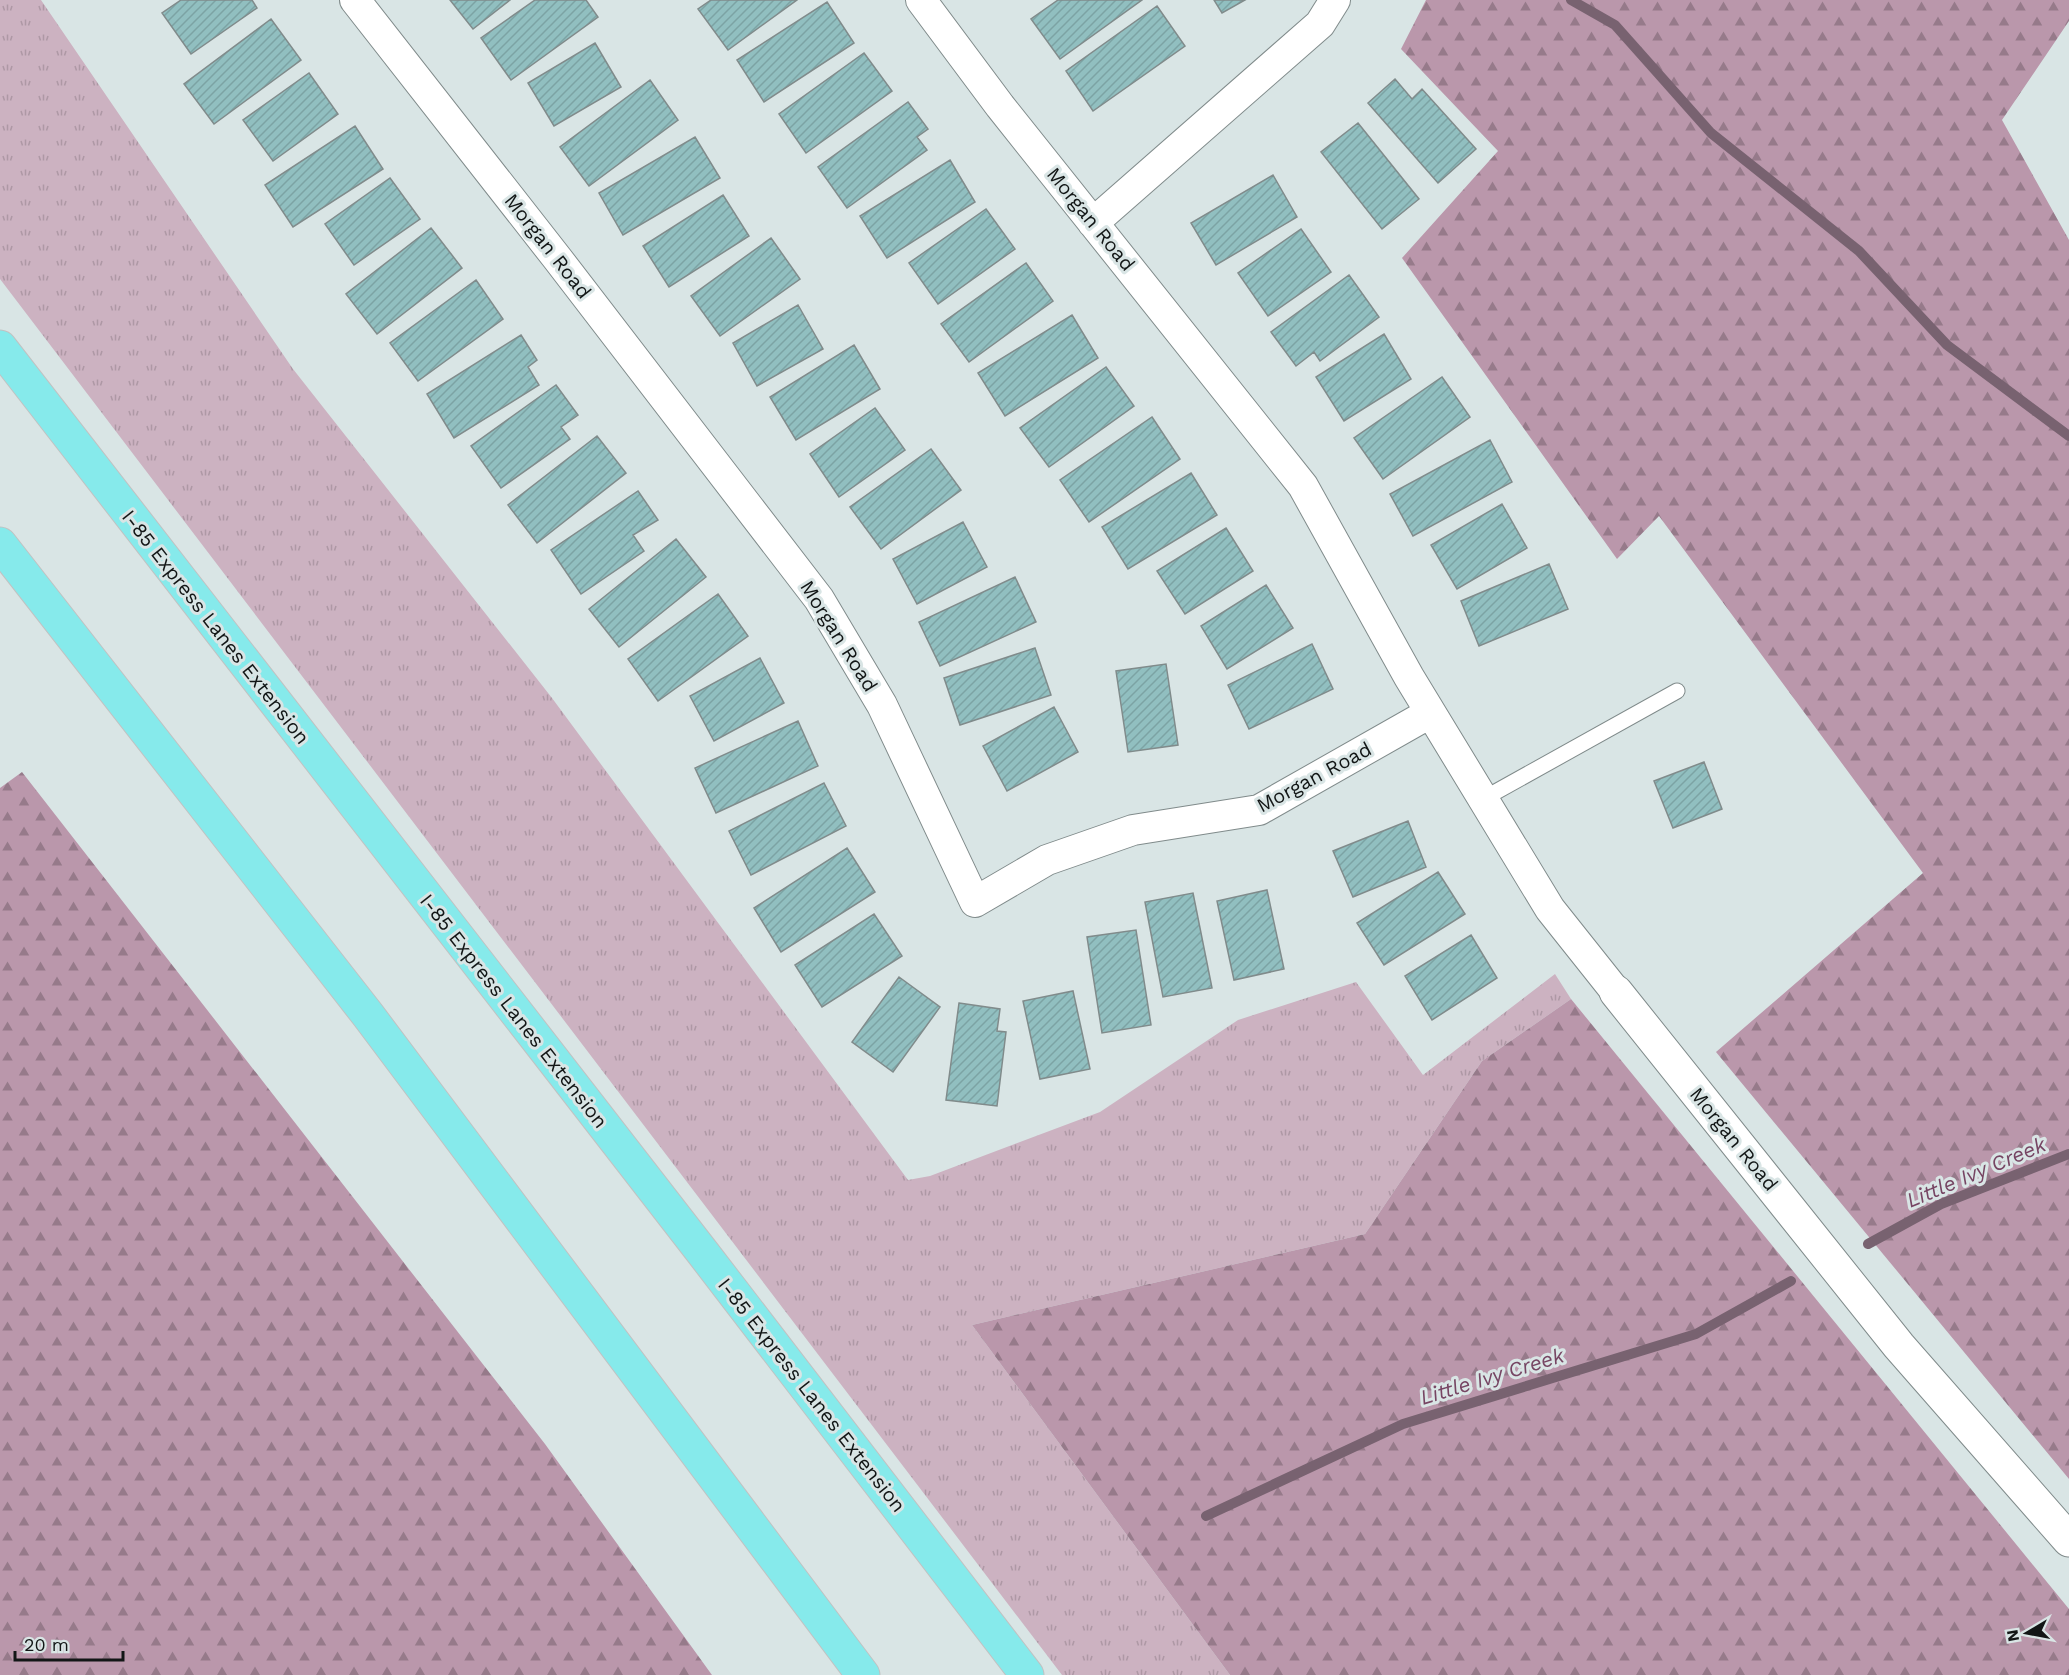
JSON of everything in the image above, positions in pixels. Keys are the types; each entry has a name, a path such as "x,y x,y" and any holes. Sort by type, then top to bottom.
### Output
{"highway":[{"name":"I-85 Express Lanes Extension","path":"0,347 1027,1675"},
{"path":"0,544 368,1015 863,1675"}],"street":[{"name":"Morgan Road","path":"355,0 565,267 819,599 882,705 975,902 1047,860 1133,830 1259,810 1430,713"},
{"name":"Morgan Road","path":"921,0 1000,106 1303,486 1430,713 1550,909 1899,1346 2069,1540"},
{"path":"1094,223 1320,24 1335,0"}],"lane":[{"path":"1483,799 1677,691"}],"green space":[{"path":"0,0 41,0 293,369 552,698 908,1180 930,1176 1100,1112 1238,1020 1356,982 1423,1075 1555,974 1571,999 1482,1061 1365,1234 972,1325 1230,1675 1062,1675 0,279"},
{"path":"1426,0 2069,0 2069,21 2002,120 2069,240 2069,1479 1716,1052 1923,873 1659,516 1617,559 1402,258 1498,151 1401,49"},
{"path":"22,772 545,1444 712,1675 0,1675 0,788"},
{"path":"1571,999 2069,1609 2069,1675 1230,1675 972,1325 1365,1234 1482,1061"}],"building":[{"path":"181,0 252,0 257,8 191,54 162,13"},
{"path":"450,0 510,0 473,29"},
{"path":"535,0 586,0 598,17 511,80 481,38"},
{"path":"711,0 797,0 728,50 698,9"},
{"path":"1058,0 1142,0 1060,59 1031,19"},
{"path":"1214,0 1245,0 1222,13"},
{"path":"827,2 854,43 764,102 737,60"},
{"path":"1157,6 1185,46 1093,111 1066,71"},
{"path":"271,19 301,60 214,124 184,84"},
{"path":"595,43 621,87 554,126 528,83"},
{"path":"864,53 892,91 806,153 779,114"},
{"path":"309,73 338,114 273,161 243,120"},
{"path":"1395,79 1412,99 1422,89 1476,149 1438,183 1368,103"},
{"path":"650,80 678,120 589,186 560,147"},
{"path":"908,102 928,129 917,137 927,150 847,208 818,167"},
{"path":"1358,123 1419,199 1382,229 1321,152"},
{"path":"355,126 383,169 293,227 265,185"},
{"path":"695,137 720,178 623,235 599,193"},
{"path":"950,160 975,202 887,258 860,216"},
{"path":"1273,175 1297,217 1216,265 1191,223"},
{"path":"390,178 420,219 354,265 325,224"},
{"path":"723,195 749,236 669,287 643,246"},
{"path":"986,209 1015,249 938,304 909,263"},
{"path":"431,228 462,268 377,334 346,294"},
{"path":"1301,229 1331,272 1268,316 1238,273"},
{"path":"771,238 800,279 720,336 691,296"},
{"path":"1026,263 1053,301 969,362 941,324"},
{"path":"1349,275 1379,317 1320,361 1314,352 1296,366 1271,332"},
{"path":"476,280 503,319 418,381 390,343"},
{"path":"798,305 823,349 757,386 733,343"},
{"path":"1072,315 1098,358 1005,416 978,373"},
{"path":"1384,334 1411,379 1344,421 1316,377"},
{"path":"521,335 537,360 528,367 539,385 454,438 427,394"},
{"path":"854,345 880,389 796,440 770,397"},
{"path":"1106,367 1134,406 1049,467 1020,428"},
{"path":"1442,377 1470,417 1383,479 1354,438"},
{"path":"556,385 578,415 561,427 570,439 501,488 471,446"},
{"path":"875,408 905,450 839,497 810,454"},
{"path":"1152,417 1180,459 1089,522 1060,480"},
{"path":"597,436 626,473 537,543 508,505"},
{"path":"1490,440 1512,482 1413,536 1390,494"},
{"path":"931,449 961,490 881,549 850,507"},
{"path":"1191,473 1217,515 1128,569 1102,527"},
{"path":"638,491 658,520 633,535 644,551 581,594 551,550"},
{"path":"1502,504 1527,548 1457,589 1431,545"},
{"path":"963,522 987,567 917,604 893,559"},
{"path":"1226,528 1253,571 1185,614 1157,571"},
{"path":"676,539 706,577 619,647 589,609"},
{"path":"1549,564 1568,609 1479,646 1461,601"},
{"path":"1015,577 1036,622 940,666 919,622"},
{"path":"1266,585 1293,628 1227,669 1201,626"},
{"path":"718,594 748,636 658,701 628,659"},
{"path":"1312,644 1333,689 1249,729 1228,685"},
{"path":"1035,648 1051,695 960,725 944,678"},
{"path":"760,658 784,703 714,741 690,696"},
{"path":"1166,664 1178,745 1128,752 1116,671"},
{"path":"1054,707 1078,752 1007,791 983,746"},
{"path":"798,721 818,766 716,813 695,768"},
{"path":"1704,762 1722,809 1673,828 1654,781"},
{"path":"824,783 846,826 751,875 729,831"},
{"path":"1408,821 1426,867 1353,897 1333,851"},
{"path":"847,848 875,892 781,952 754,908"},
{"path":"1438,872 1465,914 1384,965 1357,923"},
{"path":"1267,890 1284,969 1234,980 1217,901"},
{"path":"1193,893 1212,988 1163,997 1145,902"},
{"path":"874,914 902,956 822,1007 795,965"},
{"path":"1136,930 1151,1025 1102,1033 1087,937"},
{"path":"1471,935 1497,978 1432,1020 1405,976"},
{"path":"899,977 940,1007 893,1072 852,1042"},
{"path":"1073,991 1090,1069 1040,1079 1023,1001"},
{"path":"959,1003 1000,1009 997,1031 1006,1032 997,1106 946,1100"}],"waterway":[{"path":"1571,0 1615,25 1711,133 1859,251 1947,345 2069,436"},
{"name":"Little Ivy Creek","path":"1868,1244 1941,1204 2069,1154"},
{"name":"Little Ivy Creek","path":"1206,1516 1403,1424 1696,1334 1791,1281"}]}
